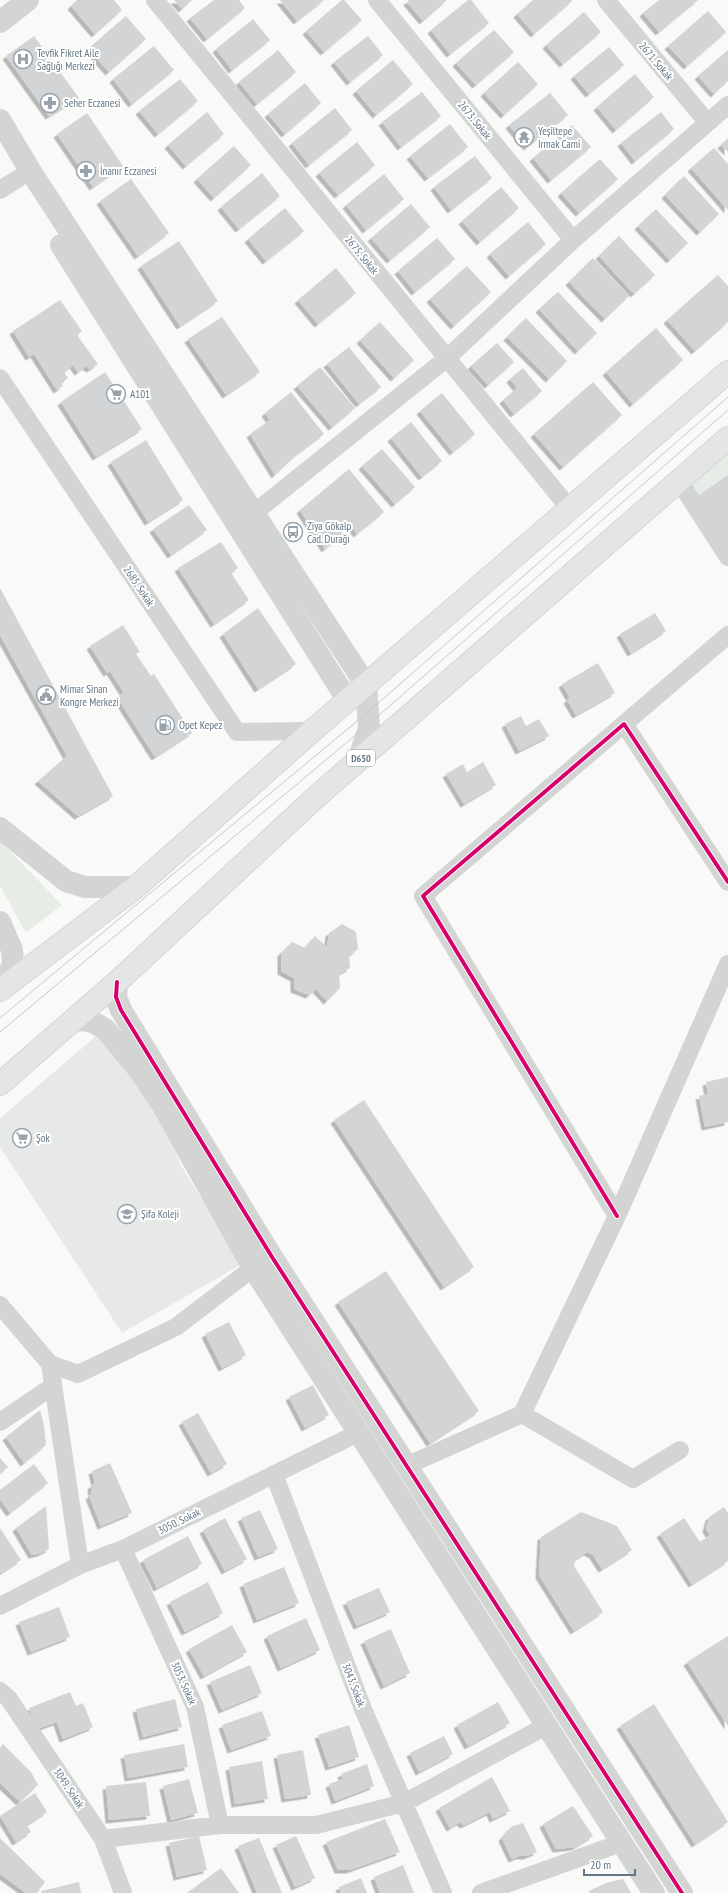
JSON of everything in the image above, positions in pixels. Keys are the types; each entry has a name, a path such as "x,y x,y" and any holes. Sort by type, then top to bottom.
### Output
{"highway":[{"path":"1,989 136,887 312,731 570,510 728,372"},
{"name":"D650","path":"0,1084 117,982 358,761 728,438"}],"street":[{"path":"0,22 28,0"},
{"name":"2675. Sokak","path":"155,0 570,510"},
{"name":"2673. Sokak","path":"376,0 572,240"},
{"name":"2671. Sokak","path":"606,0 707,122"},
{"path":"254,513 446,359 572,240 728,105"},
{"path":"0,120 36,179 366,685 369,728 358,761"},
{"path":"0,147 18,178 348,701"},
{"path":"0,190 18,178"},
{"name":"2685. Sokak","path":"0,378 237,732 312,731"},
{"path":"679,481 728,557"},
{"path":"617,1216 423,896 728,635"},
{"path":"624,724 728,882"},
{"path":"0,828 66,881 85,887 102,889 136,887"},
{"path":"0,922 12,950 13,964 1,989"},
{"path":"406,1466 522,1414 617,1216 728,964"},
{"path":"117,982 116,998 164,1106 252,1268 654,1893"},
{"path":"73,1020 91,1021 105,1029 145,1065 176,1098 272,1257 376,1422 682,1893"},
{"path":"0,1306 50,1364 78,1374 176,1327 252,1268"},
{"path":"50,1364 80,1565"},
{"path":"0,1422 53,1386"},
{"path":"522,1414 633,1479 680,1450"},
{"path":"358,1433 376,1422"},
{"name":"3050. Sokak","path":"0,1606 80,1565 123,1549 358,1433"},
{"name":"3043. Sokak","path":"274,1474 363,1709 443,1893"},
{"name":"3053. Sokak","path":"123,1549 196,1707 220,1825"},
{"name":"3049. Sokak","path":"0,1690 8,1699 103,1839 123,1893"},
{"path":"103,1839 220,1825 316,1825 404,1803 546,1726"},
{"path":"481,1893 621,1843"}],"shaded area":[{"path":"728,439 728,556 679,481"},
{"path":"0,841 62,905 26,933 0,886"},
{"name":"Şifa Koleji","path":"100,1033 166,1123 180,1164 242,1264 122,1333 0,1147 0,1118"}],"building":[{"path":"77,0 114,0 122,10 95,34 71,6"},
{"path":"174,0 192,0 182,9"},
{"path":"214,0 239,0 245,8 207,39 190,18"},
{"path":"280,0 324,0 297,21"},
{"path":"342,0 344,0 362,20 324,52 306,31"},
{"path":"409,0 447,0 423,21 407,2"},
{"path":"468,0 471,0 489,23 450,54 431,30"},
{"path":"533,0 572,1 534,34 517,14"},
{"path":"659,0 698,0 659,32 643,13"},
{"path":"708,11 726,32 687,66 668,46"},
{"path":"584,12 601,32 563,64 546,45"},
{"path":"126,16 146,39 109,72 88,49"},
{"path":"253,19 270,40 232,70 216,49"},
{"path":"494,30 514,52 476,85 456,63"},
{"path":"34,36 79,98 49,116 6,56"},
{"path":"368,36 383,55 350,82 334,62"},
{"path":"154,46 174,70 132,104 113,79"},
{"path":"609,47 624,65 589,94 574,76"},
{"path":"278,50 296,72 257,104 239,82"},
{"path":"728,50 728,81 714,94 698,76"},
{"path":"393,60 413,84 376,115 356,91"},
{"path":"518,62 538,84 504,115 484,93"},
{"path":"635,74 654,97 616,130 597,107"},
{"path":"180,79 198,101 158,134 139,111"},
{"path":"305,83 321,103 285,134 268,114"},
{"path":"422,92 441,116 401,147 382,122"},
{"path":"550,93 568,115 527,147 509,125"},
{"path":"335,108 352,130 309,165 292,143"},
{"path":"207,112 224,134 186,166 168,145"},
{"path":"661,112 674,129 635,161 621,143"},
{"path":"87,113 123,166 93,187 57,134"},
{"path":"450,124 468,147 428,178 410,156"},
{"path":"572,125 591,147 551,180 533,158"},
{"path":"728,138 728,152 721,145"},
{"path":"357,142 375,165 338,195 319,173"},
{"path":"234,146 251,165 214,198 197,179"},
{"path":"714,148 728,164 728,210 691,168"},
{"path":"475,156 492,178 451,210 434,187"},
{"path":"600,159 618,179 579,213 561,193"},
{"path":"262,173 280,196 239,229 221,207"},
{"path":"384,174 404,199 366,230 346,205"},
{"path":"684,176 719,214 700,232 665,195"},
{"path":"131,179 169,233 138,256 100,201"},
{"path":"501,187 519,208 480,242 462,221"},
{"path":"411,204 430,227 390,260 371,238"},
{"path":"285,208 304,231 266,261 248,239"},
{"path":"656,209 688,243 670,260 638,226"},
{"path":"528,222 546,244 509,276 490,254"},
{"path":"619,236 655,275 634,294 599,256"},
{"path":"437,238 455,259 415,292 398,271"},
{"path":"179,241 218,301 180,326 141,266"},
{"path":"593,258 629,296 605,319 569,282"},
{"path":"467,266 491,292 454,326 430,299"},
{"path":"336,268 356,293 318,324 298,300"},
{"path":"718,275 728,286 728,322 695,351 667,320"},
{"path":"558,292 597,333 578,351 539,309"},
{"path":"60,300 82,331 77,335 98,364 90,369 86,366 78,372 73,365 64,372 68,378 61,383 63,386 57,390 34,354 29,357 13,331"},
{"path":"222,317 260,372 226,395 188,339"},
{"path":"526,318 567,361 549,379 507,337"},
{"path":"380,322 414,360 394,378 360,340"},
{"path":"656,328 683,360 633,404 606,372"},
{"path":"497,343 514,362 488,385 471,366"},
{"path":"349,347 381,387 359,404 327,364"},
{"path":"320,367 355,408 332,427 297,386"},
{"path":"523,368 542,391 514,414 503,400 517,388 510,379"},
{"path":"105,372 142,429 96,457 61,402"},
{"path":"593,382 622,415 563,467 534,434"},
{"path":"291,392 324,434 297,454 275,475 250,434 270,420 265,413"},
{"path":"442,393 475,434 453,452 420,411"},
{"path":"411,422 442,461 422,477 391,438"},
{"path":"146,440 183,500 148,522 111,462"},
{"path":"382,449 415,487 395,504 362,466"},
{"path":"349,469 384,512 357,534 352,527 325,549 300,510"},
{"path":"728,475 728,543 698,496"},
{"path":"189,505 207,530 171,555 153,529"},
{"path":"221,542 238,568 231,573 249,600 214,624 178,568"},
{"name":"Mimar Sinan Kongre Merkezi","path":"0,588 113,796 78,816 38,781 67,756 0,635"},
{"path":"258,608 296,664 258,689 223,634"},
{"path":"655,613 666,631 631,653 620,634"},
{"path":"123,625 140,652 136,654 151,676 154,674 192,733 155,757 117,697 124,693 110,671 107,673 90,646"},
{"path":"598,663 615,693 576,715 567,700 570,698 562,684"},
{"path":"521,716 526,726 539,719 549,736 519,751 505,724"},
{"path":"483,762 496,785 464,804 446,774 463,764 467,772"},
{"path":"342,924 356,932 358,949 349,956 350,968 339,974 340,988 327,1001 316,989 309,995 294,989 294,978 281,971 281,953 292,942 305,948 315,936 327,947 329,933"},
{"path":"728,1077 728,1122 705,1127 699,1096 708,1094 706,1082"},
{"path":"364,1100 474,1267 444,1287 334,1120"},
{"path":"386,1271 479,1411 430,1443 338,1302"},
{"path":"229,1322 246,1355 222,1368 205,1334"},
{"path":"313,1385 329,1415 305,1428 289,1397"},
{"path":"40,1410 44,1425 46,1445 24,1463 6,1437"},
{"path":"198,1413 227,1464 211,1473 182,1422"},
{"path":"0,1458 8,1467 0,1474"},
{"path":"110,1463 132,1513 101,1526 89,1496 92,1494 91,1486 95,1483 92,1471"},
{"path":"34,1464 48,1483 10,1513 0,1499 0,1490"},
{"path":"46,1506 49,1549 32,1555 16,1528"},
{"path":"724,1507 728,1513 728,1561 692,1584 660,1534 684,1518 700,1542 710,1535 706,1529 709,1517"},
{"path":"260,1510 278,1549 258,1557 241,1518"},
{"path":"581,1512 617,1526 632,1550 602,1569 593,1555 587,1552 575,1560 574,1566 603,1612 574,1631 539,1575 541,1537"},
{"path":"225,1518 247,1559 225,1571 203,1530"},
{"path":"0,1528 21,1560 1,1573 0,1571"},
{"path":"188,1536 202,1564 157,1588 143,1560"},
{"path":"284,1567 299,1603 257,1620 243,1584"},
{"path":"208,1582 223,1613 185,1632 170,1602"},
{"path":"379,1588 390,1612 357,1626 346,1602"},
{"path":"59,1607 70,1637 31,1652 19,1622"},
{"path":"306,1618 320,1650 281,1668 267,1636"},
{"path":"232,1625 247,1652 204,1676 189,1649"},
{"path":"391,1629 410,1673 384,1686 364,1641"},
{"path":"728,1636 728,1726 687,1662"},
{"path":"250,1665 262,1693 222,1710 210,1682"},
{"path":"70,1692 76,1706 83,1703 93,1727 63,1739 57,1722 37,1729 29,1708"},
{"path":"175,1699 182,1727 143,1737 136,1709"},
{"path":"498,1702 510,1723 468,1746 457,1725"},
{"path":"654,1704 728,1822 695,1844 620,1726"},
{"path":"262,1711 271,1736 231,1750 222,1725"},
{"path":"349,1725 359,1757 329,1767 318,1735"},
{"path":"444,1736 453,1754 419,1772 410,1753"},
{"path":"3,1744 31,1772 38,1785 20,1802 0,1783 0,1748"},
{"path":"184,1744 188,1767 128,1778 124,1755"},
{"path":"303,1750 311,1795 285,1799 277,1755"},
{"path":"262,1761 268,1799 235,1804 229,1767"},
{"path":"367,1764 374,1786 335,1801 329,1784 343,1779 341,1774"},
{"path":"492,1777 510,1811 493,1819 490,1812 464,1825 460,1822 450,1828 439,1808"},
{"path":"189,1779 198,1813 171,1820 163,1786"},
{"path":"146,1782 150,1816 109,1820 106,1786"},
{"path":"35,1793 47,1812 27,1825 31,1832 16,1842 0,1816"},
{"path":"573,1806 593,1836 575,1847 556,1849 543,1824"},
{"path":"385,1819 400,1852 350,1870 338,1870 326,1842"},
{"path":"523,1823 537,1852 512,1859 502,1838 511,1827"},
{"path":"199,1836 207,1870 177,1877 169,1843"},
{"path":"296,1836 315,1878 295,1887 276,1845"},
{"path":"0,1838 45,1882 37,1893 26,1893 0,1874"},
{"path":"259,1838 282,1893 257,1893 238,1846"},
{"path":"403,1865 414,1893 380,1893 374,1877"},
{"path":"221,1868 239,1893 187,1893"},
{"path":"361,1878 367,1893 341,1893 339,1887"},
{"path":"623,1879 631,1893 590,1893 589,1891 606,1883"},
{"path":"79,1882 81,1893 41,1893 41,1891"}],"tram line":[{"path":"0,1018 368,712 728,397"},
{"path":"0,1032 369,724 728,410"}],"cycle path":[{"path":"617,1216 423,896 624,724 728,882"},
{"path":"117,982 116,997 121,1010 272,1257 682,1893"}],"place":[{"name":"Tevfik Fikret Aile Sağlığı Merkezi","path":"23,59"},
{"name":"Seher Eczanesi","path":"50,103"},
{"name":"Yeşiltepe Irmak Cami","path":"524,137"},
{"name":"İnanır Eczanesi","path":"86,171"},
{"name":"A101","path":"116,394"},
{"name":"Ziya Gökalp Cad. Durağı","path":"293,532"},
{"name":"Mimar Sinan Kongre Merkezi","path":"46,695"},
{"name":"Opet Kepez","path":"165,725"},
{"name":"Şok","path":"22,1138"},
{"name":"Şifa Koleji","path":"127,1214"}]}
